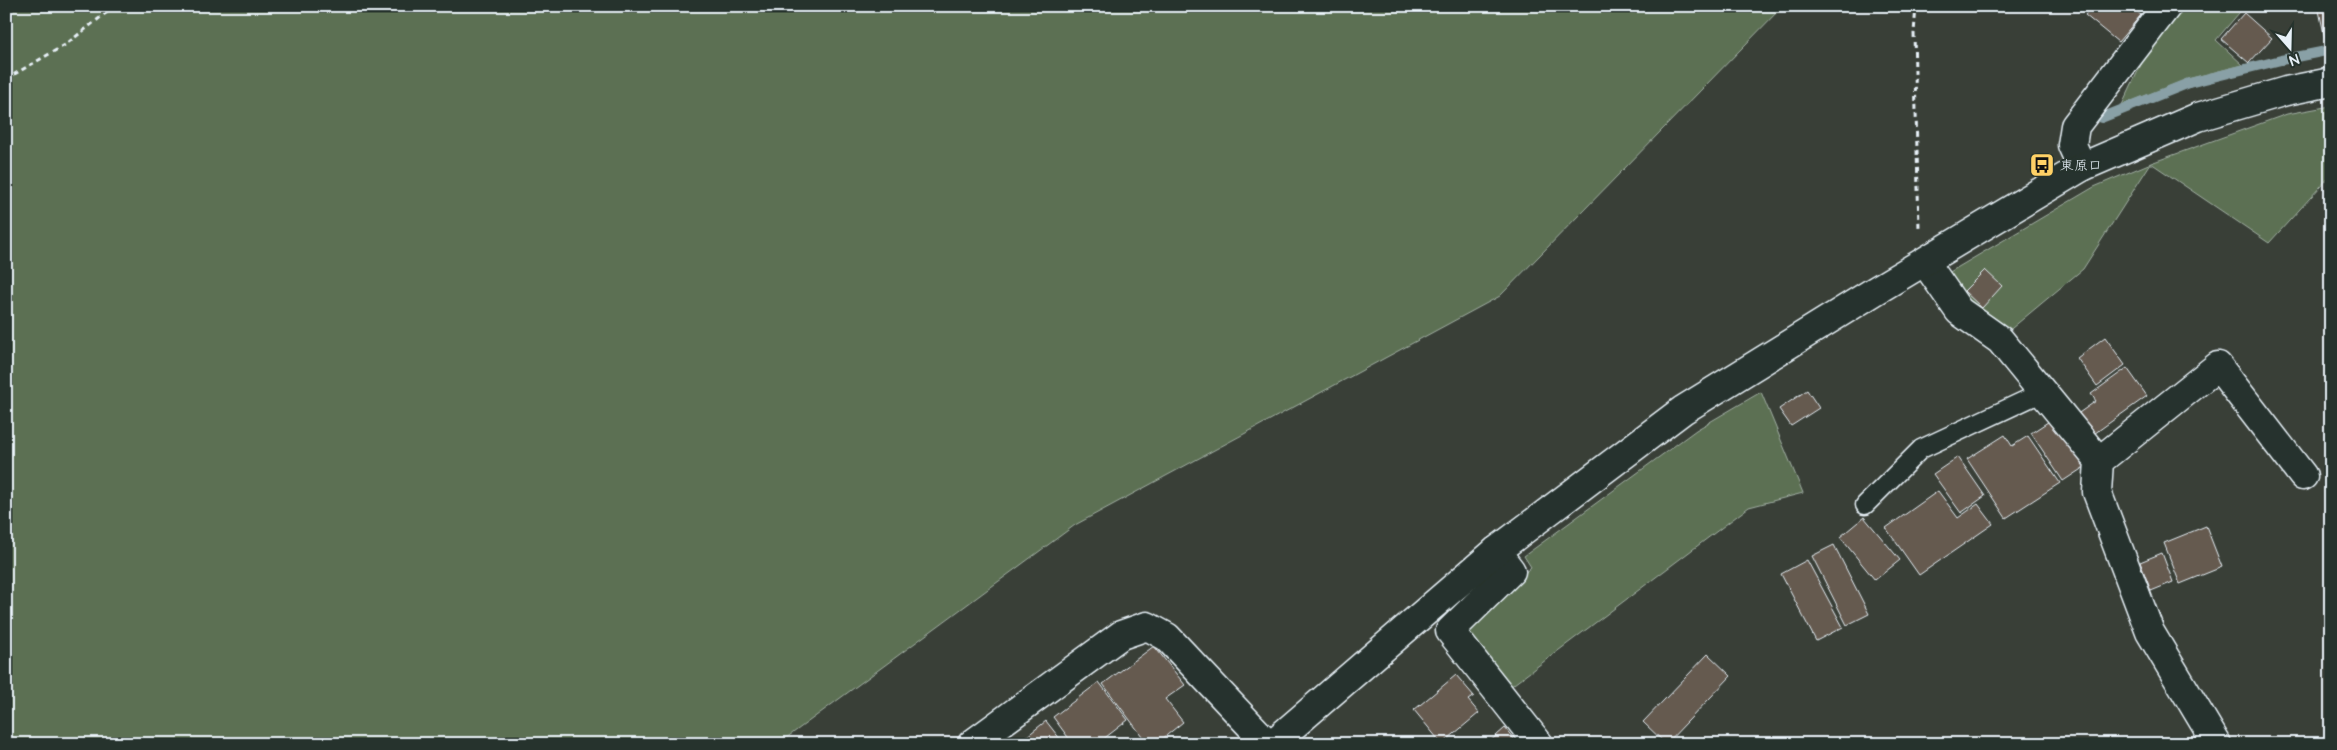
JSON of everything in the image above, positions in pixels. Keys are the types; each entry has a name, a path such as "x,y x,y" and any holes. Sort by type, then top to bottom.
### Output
{"street":[{"path":"2082,167 2072,145 2075,126 2167,6"},
{"path":"1272,744 1496,551 1683,410 2082,167 2198,117 2286,91 2331,82"},
{"path":"1925,262 1959,311 2000,340 2099,461 2097,492 2150,632 2217,744"},
{"path":"2099,461 2218,366 2303,476"},
{"path":"1496,551 1511,570 1450,631 1539,744"},
{"path":"972,744 1121,635 1147,626 1167,637 1268,744"}],"lane":[{"path":"1865,505 1921,449 2043,392"}],"path":[{"path":"6,79 65,45 115,6"},
{"path":"1916,6 1914,33 1919,240 1925,262"}],"green space":[{"path":"6,6 1783,6 1500,296 1075,525 778,744 6,744"},
{"path":"2179,6 2245,6 2216,40 2243,65 2188,79 2122,105 2154,37"},
{"path":"2331,106 2331,175 2269,243 2151,163 2287,114"},
{"path":"2151,163 2083,269 2006,333 1964,308 1943,276 2094,187"},
{"path":"1761,392 1803,493 1749,507 1510,687 1462,631 1531,567 1524,556 1696,430"}],"building":[{"path":"2092,6 2130,6 2141,15 2118,42 2085,15"},
{"path":"2318,6 2331,6 2331,42 2326,43"},
{"path":"2244,13 2272,38 2249,63 2221,39"},
{"path":"1985,270 2002,286 1982,308 1964,291"},
{"path":"2105,337 2125,365 2097,386 2077,358"},
{"path":"2127,368 2147,396 2091,436 2076,415 2096,401 2091,394"},
{"path":"1807,390 1819,408 1791,426 1779,409"},
{"path":"2054,418 2086,466 2063,481 2031,433"},
{"path":"2005,435 2012,446 2028,436 2060,483 2006,518 1967,459"},
{"path":"1958,457 1985,496 1961,513 1933,474"},
{"path":"1938,491 1958,518 1978,504 1993,524 1919,575 1886,528"},
{"path":"1864,517 1900,560 1875,580 1840,537"},
{"path":"2206,526 2222,567 2180,584 2164,543"},
{"path":"1834,545 1869,614 1847,625 1812,556"},
{"path":"2162,553 2173,582 2151,591 2140,562"},
{"path":"1807,560 1843,627 1816,641 1781,574"},
{"path":"1154,646 1185,685 1165,699 1183,722 1156,744 1148,744 1103,684"},
{"path":"1708,654 1731,676 1666,744 1643,722"},
{"path":"1456,675 1474,696 1468,700 1479,713 1442,744 1414,710"},
{"path":"1099,682 1128,720 1097,744 1073,744 1053,717"},
{"path":"1046,721 1064,744 1017,744"},
{"path":"1505,728 1518,744 1487,744"}],"waterway":[{"path":"2101,118 2189,83 2281,60 2331,50"}],"place":[{"name":"東原口","path":"2042,165"}]}
